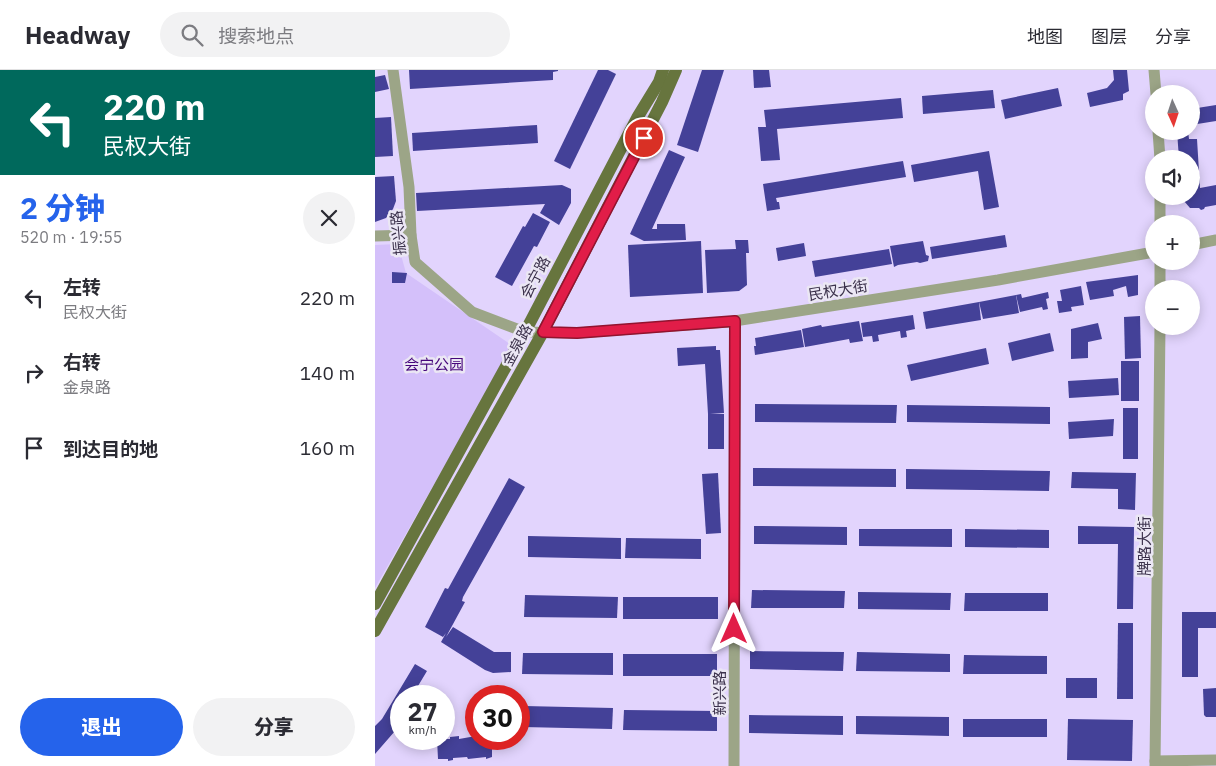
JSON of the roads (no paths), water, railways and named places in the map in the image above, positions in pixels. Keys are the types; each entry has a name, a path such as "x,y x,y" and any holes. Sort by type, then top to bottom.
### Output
{"main road":[{"name":"会宁路","path":"375,604 525,332 637,118 659,82 663,70"},
{"name":"金泉路","path":"375,631 543,332 662,102 676,70"}],"street":[{"name":"振兴路","path":"393,70 409,187 411,235 415,262 472,312 525,332"},
{"path":"1154,70 1155,85"},
{"path":"375,236 411,235"},
{"path":"1200,243 1216,240"},
{"name":"民权大街","path":"525,332 577,333 735,321 998,280 1145,254"},
{"name":"新兴路","path":"734,766 735,321"},
{"name":"牌路大街","path":"1155,763 1160,335"},
{"path":"1155,763 1216,760"}],"park label":[{"name":"会宁公园","path":"434,364"}]}
